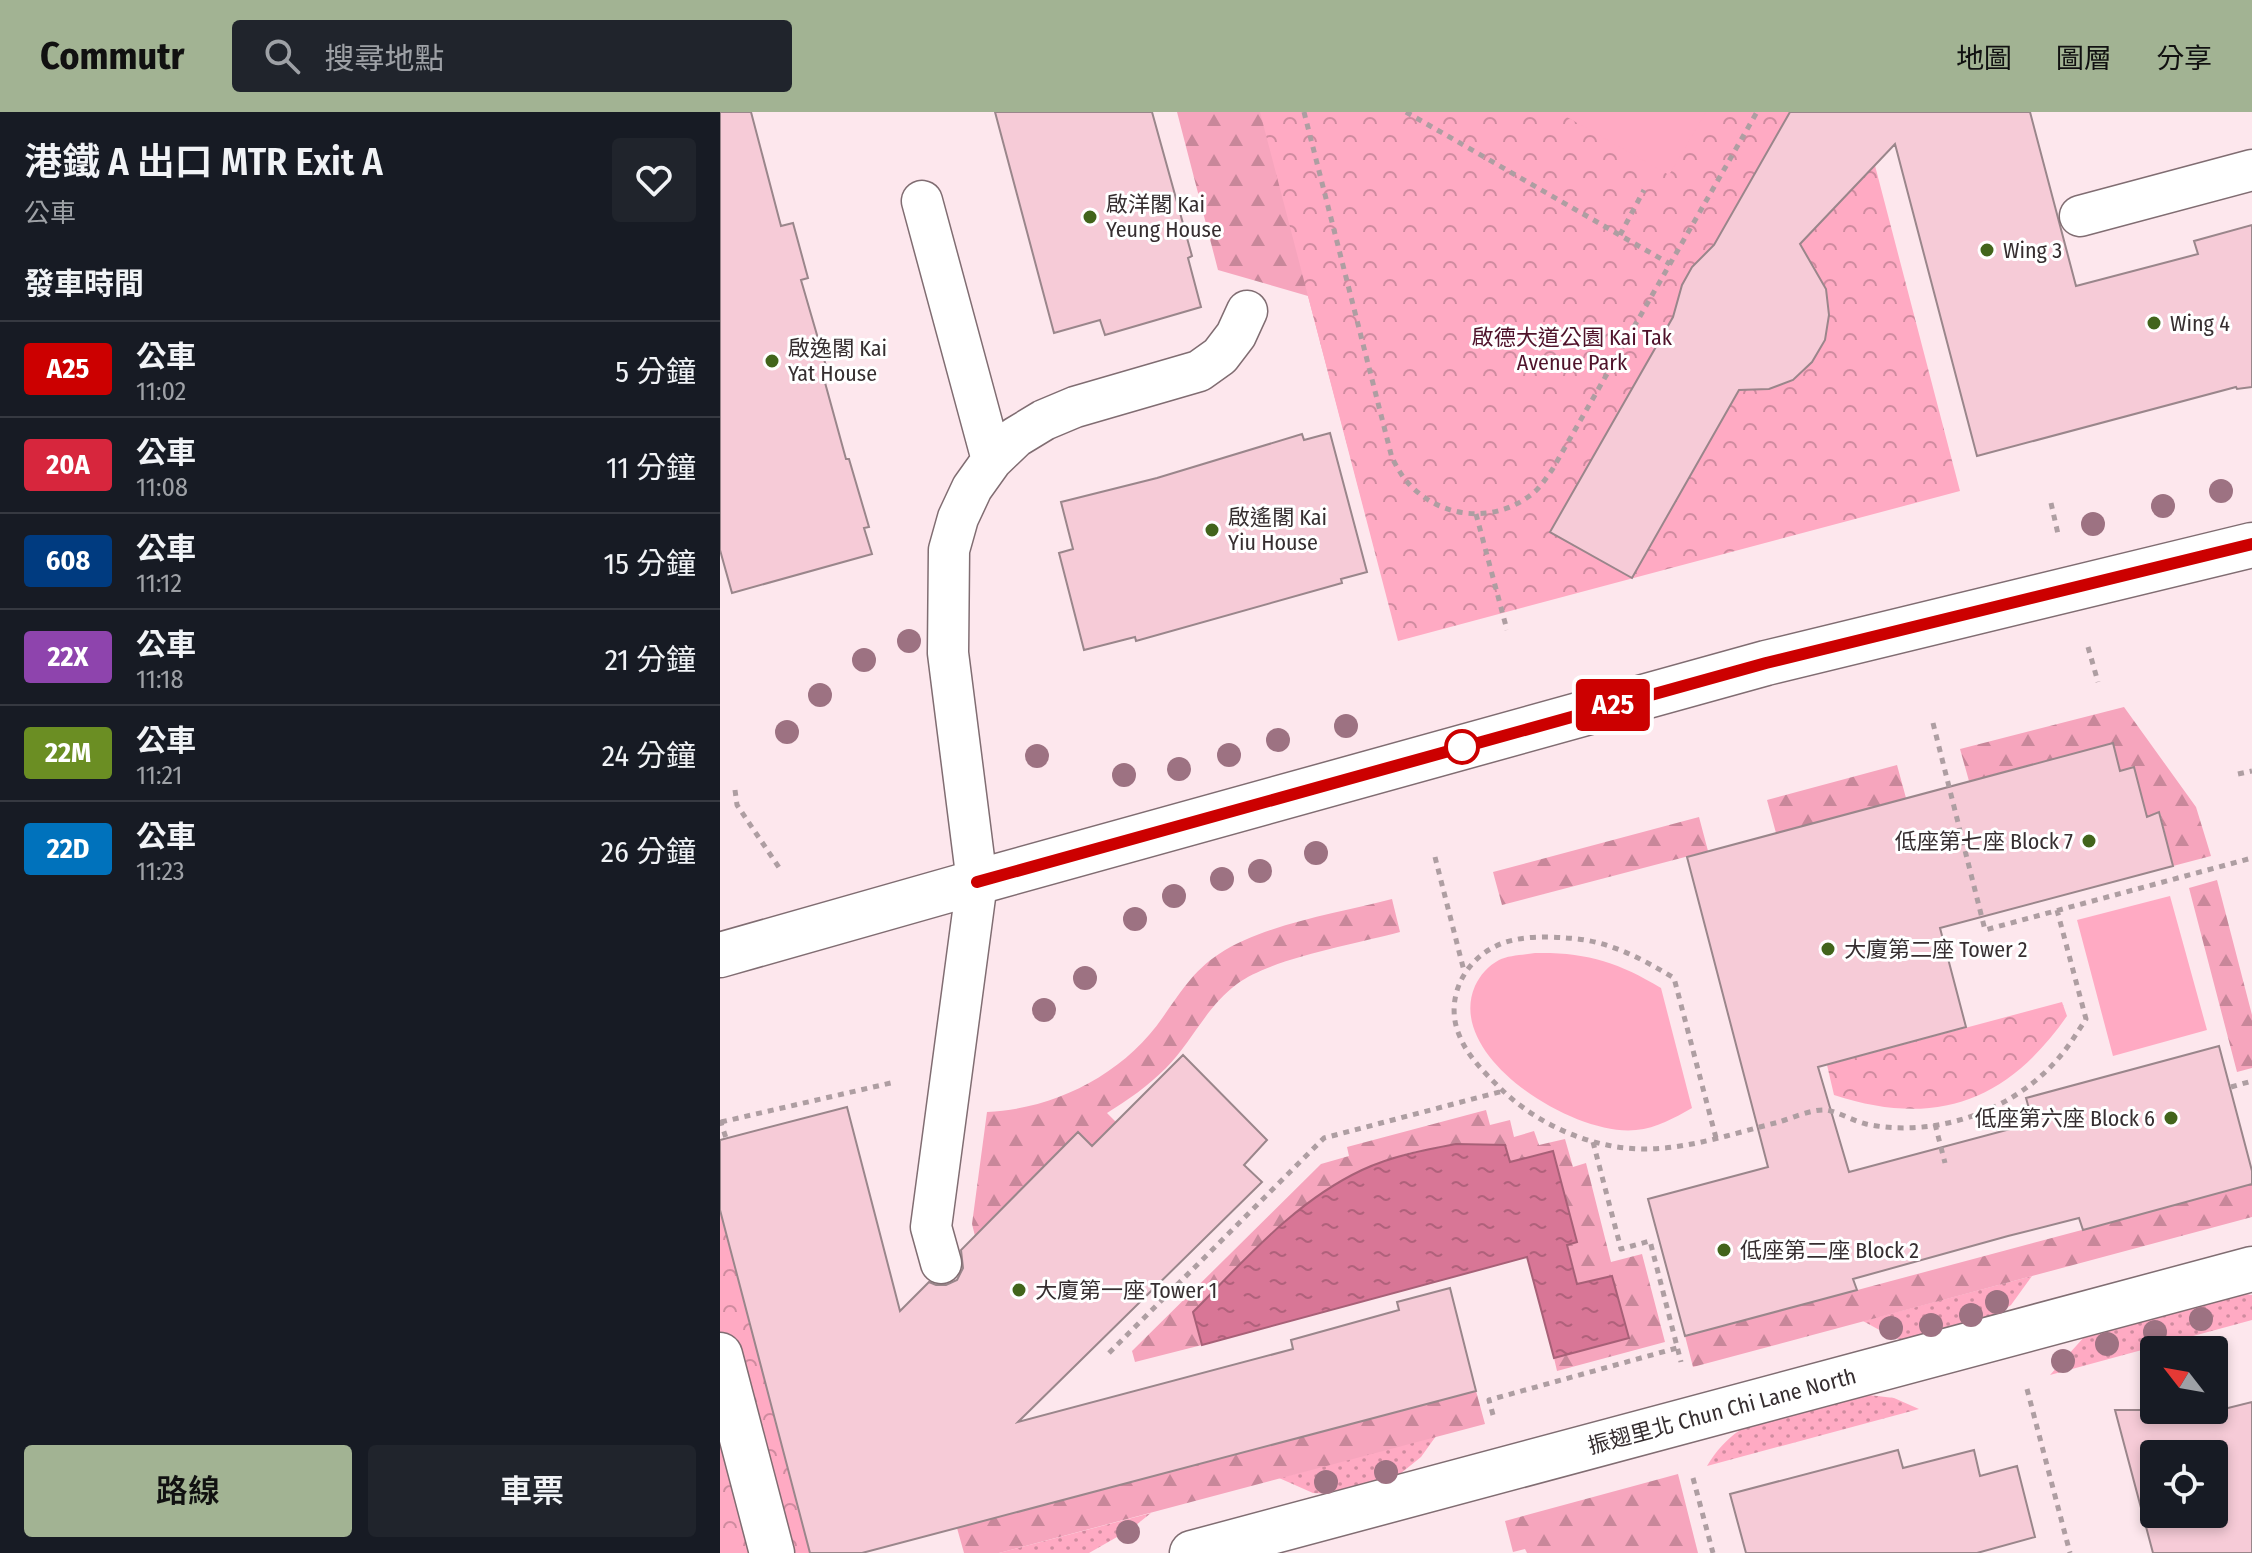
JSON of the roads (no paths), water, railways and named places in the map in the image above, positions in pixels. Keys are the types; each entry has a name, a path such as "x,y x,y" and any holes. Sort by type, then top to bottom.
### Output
{"street":[{"path":"720,955 1766,663 2252,545"},
{"name":"振翅里北 Chun Chi Lane North","path":"1192,1553 2252,1269"},
{"path":"720,1355 772,1553"}],"lane":[{"path":"2080,216 2252,170"},
{"path":"922,201 992,460"},
{"path":"941,1263 931,1227 977,882 951,685 947,584 949,550 958,518 972,488 992,460 1016,437 1044,420 1075,407 1199,371 1220,356 1236,335 1247,311"}],"water":[{"path":"1456,1144 1505,1145 1510,1162 1553,1151 1577,1242 1567,1245 1577,1284 1612,1276 1629,1338 1554,1358 1527,1257 1202,1345 1193,1312 1292,1215 1337,1183 1373,1165"}],"place":[{"name":"啟洋閣 Kai Yeung House","path":"1090,217"},
{"name":"Wing 3","path":"1987,250"},
{"name":"Wing 4","path":"2154,323"},
{"name":"啟逸閣 Kai Yat House","path":"772,361"},
{"name":"啟遙閣 Kai Yiu House","path":"1212,530"},
{"name":"低座第七座 Block 7","path":"2089,841"},
{"name":"大廈第二座 Tower 2","path":"1828,949"},
{"name":"低座第六座 Block 6","path":"2171,1118"},
{"name":"低座第二座 Block 2","path":"1724,1250"},
{"name":"大廈第一座 Tower 1","path":"1019,1290"}],"park label":[{"name":"啟德大道公園 Kai Tak Avenue Park","path":"1572,350"}]}
